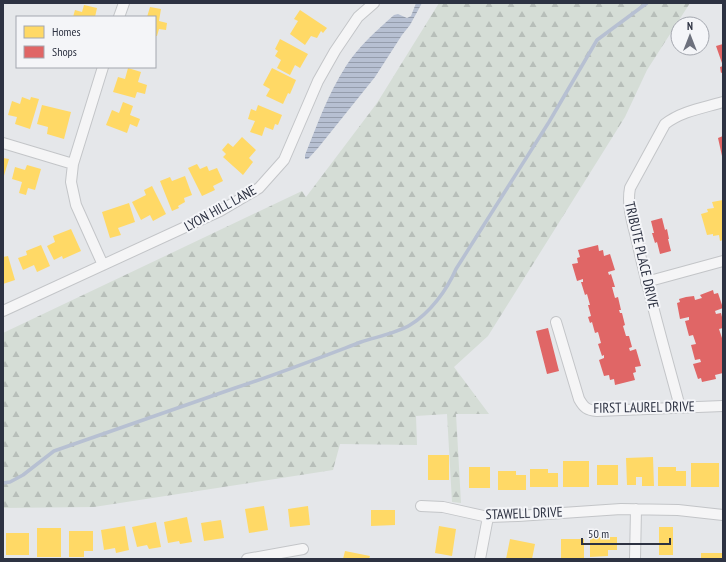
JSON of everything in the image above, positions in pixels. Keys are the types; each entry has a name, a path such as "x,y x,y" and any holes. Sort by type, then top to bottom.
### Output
{"street":[{"path":"119,16 124,3"},
{"name":"LYON HILL LANE","path":"3,310 220,211 259,188 284,160 318,81 335,51 358,17 374,3"},
{"path":"103,265 76,205 71,182 73,164 104,68"},
{"name":"TRIBUTE PLACE DRIVE","path":"680,407 646,282 628,196 630,188 665,124 674,117 683,113 723,102"},
{"path":"3,143 73,164"},
{"path":"646,282 723,261"},
{"name":"FIRST LAUREL DRIVE","path":"556,322 579,399 583,407 589,410 597,411 723,406"},
{"name":"STAWELL DRIVE","path":"421,506 443,507 488,517 636,509 678,510 723,515"},
{"path":"635,559 636,509"},
{"path":"480,559 488,517"},
{"path":"247,559 303,549"}],"green space":[{"path":"439,3 690,3 682,16 670,16 670,34 647,70 625,117 488,336 454,367 489,414 456,414 461,503 452,502 447,414 416,416 417,445 340,444 333,470 94,507 3,508 3,333 302,191 306,197 377,103"}],"water":[{"path":"416,3 422,3 410,25 375,77 318,148 308,159 305,159 305,155 318,121 328,99 351,59 368,39 394,15 398,14 407,18 411,16"}],"building: Homes":[{"path":"84,5 97,8 95,16 73,16 75,10 82,12"},
{"path":"150,7 161,9 159,21 167,23 166,30 159,29 156,36 156,16 147,16"},
{"path":"300,10 327,28 323,33 321,31 317,38 311,36 305,45 290,34 298,21 294,19"},
{"path":"280,39 308,54 300,68 295,65 290,75 277,68 281,60 275,56 278,51 275,49"},
{"path":"128,68 141,72 138,82 147,85 145,94 137,92 135,98 113,92 118,77 125,79"},
{"path":"272,68 296,80 290,94 288,93 283,104 266,96 270,89 263,85"},
{"path":"22,97 30,100 31,97 39,99 30,129 15,124 17,117 8,115 12,101 20,104"},
{"path":"123,102 133,106 130,115 140,119 137,127 130,124 127,133 106,125 112,110 119,113"},
{"path":"42,105 71,112 64,139 47,134 48,127 37,124"},
{"path":"258,105 282,115 278,125 275,124 273,130 265,127 262,136 250,132 255,121 248,119 251,109 256,111"},
{"path":"242,137 256,150 249,158 253,162 243,175 223,157 226,154 222,150 228,143 233,147"},
{"path":"3,158 9,159 3,179"},
{"path":"197,164 200,169 207,166 209,171 217,168 223,181 213,186 215,190 202,196 188,168"},
{"path":"27,165 41,169 35,190 28,188 26,195 19,193 22,182 12,179 15,167 25,170"},
{"path":"185,176 192,195 184,198 185,202 178,206 179,208 172,211 160,181 170,177 172,181"},
{"path":"152,186 166,214 153,221 150,215 141,220 132,202 146,195 144,190"},
{"path":"723,200 723,240 720,241 719,235 707,235 701,214 708,212 707,209 714,208 712,202"},
{"path":"129,203 135,222 118,228 121,235 110,238 102,212"},
{"path":"71,229 81,251 63,259 62,256 54,260 47,246 55,242 53,236"},
{"path":"41,245 50,266 37,272 34,265 23,270 18,258 27,255 26,251"},
{"path":"8,256 15,280 3,284 3,257"},
{"path":"428,455 449,455 449,480 428,480"},
{"path":"653,457 654,486 642,486 642,477 636,477 636,485 627,485 626,458"},
{"path":"563,461 589,461 589,487 563,487"},
{"path":"691,463 719,463 719,487 691,487"},
{"path":"597,465 618,465 618,485 597,485"},
{"path":"469,467 490,467 490,488 469,488"},
{"path":"658,467 676,467 676,471 686,471 686,486 658,486"},
{"path":"530,469 548,469 548,473 558,473 558,487 530,487"},
{"path":"498,471 516,471 516,475 526,475 526,490 498,490"},
{"path":"264,506 268,530 249,533 245,509"},
{"path":"308,506 310,525 290,527 288,509"},
{"path":"371,510 395,510 395,525 371,526"},
{"path":"187,517 192,542 180,544 179,541 168,543 164,522"},
{"path":"221,520 224,538 204,541 201,523"},
{"path":"156,522 161,547 149,549 147,545 137,547 132,527"},
{"path":"125,526 129,550 116,553 115,548 104,550 101,530"},
{"path":"439,526 456,529 452,556 435,553"},
{"path":"659,527 673,527 673,555 659,555"},
{"path":"37,528 61,528 61,557 37,557"},
{"path":"69,531 93,531 93,551 84,551 84,557 69,557"},
{"path":"6,533 29,533 29,555 6,555"},
{"path":"590,537 617,537 617,550 608,550 608,556 590,557"},
{"path":"510,539 535,544 532,559 506,559"},
{"path":"561,539 584,539 584,558 561,558"},
{"path":"345,551 370,556 369,559 343,559"},
{"path":"701,553 723,553 723,559 701,559"}],"building: Shops":[{"path":"723,44 723,66 716,46"},
{"path":"723,66 723,72 721,73 720,67"},
{"path":"723,136 723,156 722,156 718,138"},
{"path":"662,218 665,230 667,229 671,251 660,254 657,242 655,243 652,233 654,233 651,221"},
{"path":"598,245 599,251 603,250 604,256 610,254 615,270 608,272 609,275 611,274 615,287 612,287 615,298 618,297 621,310 619,310 620,313 622,313 625,325 623,326 626,336 629,336 632,347 629,348 630,351 636,349 641,366 635,367 636,372 633,373 635,380 615,385 614,379 610,380 609,375 604,376 599,360 604,358 604,355 602,356 598,344 601,343 598,332 595,333 592,322 590,323 588,317 591,316 588,305 590,305 587,294 585,295 581,282 583,282 583,279 577,281 572,264 578,263 577,258 580,257 578,250"},
{"path":"713,290 714,294 718,293 723,308 715,311 716,314 721,313 723,321 723,328 719,329 723,338 723,373 715,375 716,379 702,382 701,378 698,379 693,364 701,362 700,359 695,360 691,345 696,344 693,335 689,336 685,321 689,320 689,317 680,319 677,303 680,302 679,299 686,297 694,296 695,300 702,298 700,295"},
{"path":"548,328 559,371 547,374 536,331"}],"waterway":[{"path":"3,483 10,482 23,475 54,451 298,366 361,342 393,333 405,328 417,320 431,308 443,293 456,269 549,122 597,40 647,3"}]}
